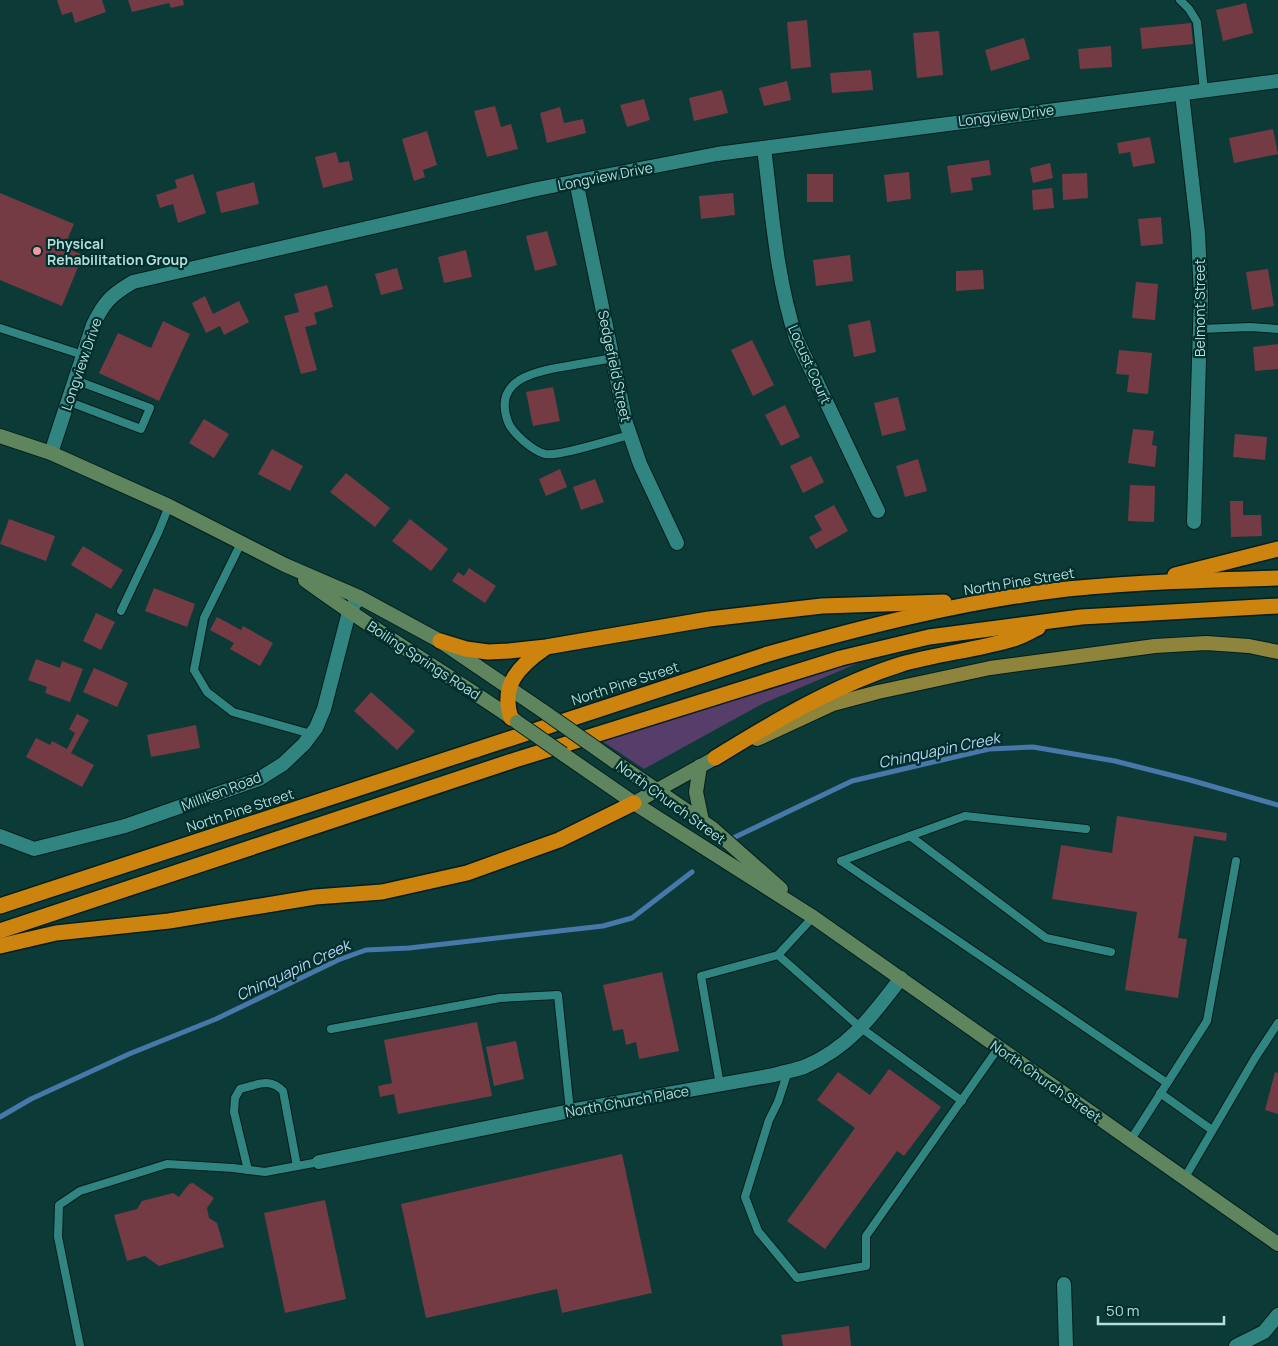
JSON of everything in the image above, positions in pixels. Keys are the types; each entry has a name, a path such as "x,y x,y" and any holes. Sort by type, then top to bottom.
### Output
{"highway":[{"path":"1150,582 1278,549"},
{"name":"North Pine Street","path":"0,906 422,766 768,654 841,633 906,617 990,601 1066,590 1150,582 1278,578"},
{"path":"440,641 466,649 488,652 546,647 708,620 822,606 990,601"},
{"path":"0,931 515,760 841,658 929,637 1081,617 1278,606"},
{"path":"715,758 783,716 864,678 903,664 1012,640 1053,622"},
{"path":"514,720 507,700 510,686 518,670 530,658 546,647"},
{"path":"0,946 56,933 169,921 315,897 382,892 401,888 467,873 559,840 634,803"}],"main road":[{"name":"Boiling Springs Road","path":"0,436 51,453 169,506 285,565 359,597 440,641 510,686 571,730"},
{"name":"Boiling Springs Road","path":"285,565 349,612 389,636 563,754"},
{"path":"634,803 715,758 833,704 878,692 990,668 1155,646 1206,643 1249,646 1278,652"},
{"name":"North Church Street","path":"571,730 712,828 813,917"},
{"name":"North Church Street","path":"563,754 634,803 813,917 1278,1244"},
{"path":"700,766 696,792 702,821"}],"street":[{"name":"Longview Drive","path":"51,453 92,325 102,307 116,292 133,282 576,181 716,154 1278,80"},
{"name":"Belmont Street","path":"1182,94 1198,233 1201,296 1194,522"},
{"name":"Locust Court","path":"764,148 786,308 796,338 878,511"},
{"name":"Sedgefield Street","path":"576,181 630,435 640,464 677,543"},
{"name":"Milliken Road","path":"0,836 34,849 125,826 258,780 282,764 304,744 311,734 324,709 349,612 359,597"},
{"name":"North Church Place","path":"319,1162 570,1111 803,1067 831,1054 855,1035 901,978"},
{"path":"1064,1284 1066,1346"},
{"path":"1236,1346 1264,1332 1278,1315"}],"lane":[{"path":"1180,0 1189,8 1196,22 1204,91"},
{"path":"0,328 83,355"},
{"path":"1201,330 1278,329"},
{"path":"613,358 537,371 513,384 505,396 504,413 510,427 519,437 544,454 557,455 630,435"},
{"path":"67,401 141,429 150,408 75,380"},
{"path":"121,611 169,506"},
{"path":"242,543 204,618 194,670 207,692 233,712 311,734"},
{"path":"1086,828 965,816 841,861 1167,1083"},
{"path":"910,836 1046,938 1111,952"},
{"path":"1130,1140 1206,1021 1236,861"},
{"path":"720,1084 701,976 778,955 813,917"},
{"path":"778,955 861,1028 962,1101"},
{"path":"331,1029 500,998 558,996 570,1111"},
{"path":"1184,1179 1278,1022"},
{"path":"788,1071 778,1102 769,1120 745,1197 758,1231 797,1278 866,1266 866,1236 999,1047"},
{"path":"248,1170 234,1112 235,1098 240,1089 266,1082 276,1084 283,1091 297,1166"},
{"path":"1160,1093 1212,1130"},
{"path":"80,1346 58,1237 59,1205 80,1191 167,1164 265,1172 319,1162"}],"shaded area":[{"path":"884,652 762,704 644,769 596,737"}],"building":[{"path":"57,0 102,0 106,12 75,23 72,12 62,15"},
{"path":"128,0 183,0 184,5 171,8 169,3 132,12"},
{"path":"1246,3 1253,33 1223,41 1216,10"},
{"path":"807,20 811,67 791,69 787,22"},
{"path":"1191,23 1193,44 1142,49 1140,28"},
{"path":"939,31 943,75 917,78 913,33"},
{"path":"1024,38 1030,59 991,71 985,50"},
{"path":"1111,46 1112,67 1080,69 1078,49"},
{"path":"871,70 873,90 832,93 830,73"},
{"path":"787,81 791,100 764,106 759,88"},
{"path":"722,90 728,113 694,121 689,98"},
{"path":"644,99 650,120 627,127 620,105"},
{"path":"495,106 501,127 511,124 518,149 487,157 474,111"},
{"path":"560,107 564,123 583,119 586,133 547,143 540,113"},
{"path":"1273,129 1278,154 1234,163 1229,138"},
{"path":"427,131 437,165 423,170 425,177 414,181 402,139"},
{"path":"1150,137 1155,163 1133,167 1130,152 1119,154 1117,143"},
{"path":"336,152 339,163 349,161 353,180 323,188 315,157"},
{"path":"989,160 991,175 971,178 973,190 951,193 947,166"},
{"path":"1050,163 1053,178 1033,183 1030,168"},
{"path":"909,172 911,199 887,202 884,175"},
{"path":"1087,173 1088,198 1063,200 1062,174"},
{"path":"193,174 206,213 178,223 173,204 160,208 156,195 177,188 175,180"},
{"path":"807,174 833,174 833,202 807,202"},
{"path":"254,182 259,204 221,213 216,192"},
{"path":"1052,188 1054,208 1033,210 1032,190"},
{"name":"Physical Rehabilitation Group","path":"0,193 74,224 64,247 83,255 62,306 0,280"},
{"path":"733,193 735,215 701,219 699,196"},
{"path":"1161,217 1163,244 1141,246 1138,219"},
{"path":"547,231 557,265 535,271 526,236"},
{"path":"466,250 472,277 444,283 438,257"},
{"path":"850,255 853,281 816,286 813,260"},
{"path":"397,268 403,289 381,295 375,274"},
{"path":"1268,269 1274,306 1252,310 1246,272"},
{"path":"983,270 984,289 956,291 956,271"},
{"path":"1136,282 1158,284 1155,320 1132,318"},
{"path":"327,285 333,307 314,313 317,324 305,327 317,370 301,374 284,316 299,312 294,294"},
{"path":"205,296 213,314 239,301 249,322 224,335 220,326 206,333 192,303"},
{"path":"870,320 876,352 854,357 848,325"},
{"path":"163,321 190,334 159,401 99,373 118,333 151,348"},
{"path":"752,340 774,385 753,396 731,350"},
{"path":"1278,344 1278,369 1255,371 1253,347"},
{"path":"1119,350 1152,353 1148,394 1127,392 1129,375 1116,374"},
{"path":"553,387 560,421 533,426 526,392"},
{"path":"898,397 906,430 882,436 874,403"},
{"path":"785,405 800,437 781,446 765,415"},
{"path":"204,419 229,434 214,458 189,443"},
{"path":"1133,429 1154,431 1152,445 1157,446 1155,467 1128,463"},
{"path":"1235,434 1267,437 1265,460 1233,457"},
{"path":"272,449 303,466 290,491 258,474"},
{"path":"811,456 824,482 803,493 790,466"},
{"path":"918,459 927,491 905,497 896,466"},
{"path":"560,469 567,487 546,496 539,479"},
{"path":"346,473 390,508 375,527 330,492"},
{"path":"595,479 604,502 581,510 573,487"},
{"path":"1130,485 1155,486 1154,522 1128,521"},
{"path":"1230,501 1243,501 1243,515 1261,515 1262,536 1231,537"},
{"path":"834,505 848,531 816,549 809,537 822,530 814,516"},
{"path":"9,519 55,536 46,561 0,544"},
{"path":"410,519 448,549 431,571 392,541"},
{"path":"83,546 123,570 111,589 71,565"},
{"path":"469,568 496,586 485,603 452,581 458,572 464,576"},
{"path":"154,588 195,604 187,627 145,611"},
{"path":"96,613 115,622 101,650 83,641"},
{"path":"217,617 241,630 243,626 273,643 260,666 230,649 234,643 210,630"},
{"path":"36,659 60,668 62,661 83,669 70,702 45,693 47,687 28,680"},
{"path":"94,668 128,683 117,707 83,692"},
{"path":"371,692 415,731 397,750 354,711"},
{"path":"77,714 89,720 71,753 94,765 82,787 26,757 36,738 50,745 52,741 67,749 75,733 69,729"},
{"path":"196,725 200,748 151,757 147,735"},
{"path":"1117,816 1227,833 1226,841 1194,836 1178,938 1187,939 1178,998 1125,990 1137,912 1052,899 1061,845 1112,853"},
{"path":"662,972 679,1051 639,1059 636,1042 626,1045 623,1029 613,1031 603,985"},
{"path":"477,1022 492,1096 398,1114 394,1094 380,1097 378,1086 392,1083 384,1040"},
{"path":"516,1041 524,1079 494,1086 486,1047"},
{"path":"889,1069 941,1107 904,1156 897,1151 825,1249 787,1221 855,1128 817,1100 838,1072 870,1095"},
{"path":"1275,1072 1278,1073 1278,1114 1265,1110"},
{"path":"622,1154 652,1293 562,1313 557,1289 426,1318 401,1204"},
{"path":"193,1183 214,1198 207,1208 209,1218 217,1223 224,1247 159,1266 145,1256 127,1261 114,1215 137,1209 142,1201 173,1193 179,1197 189,1184"},
{"path":"325,1200 346,1299 285,1313 264,1213"},
{"path":"849,1326 851,1346 783,1346 781,1335"}],"waterway":[{"name":"Chinquapin Creek","path":"731,839 852,781 989,749 1033,747 1115,761 1278,805"},
{"name":"Chinquapin Creek","path":"0,1117 31,1099 129,1054 216,1019 338,960 366,950 409,948 603,926 632,918 692,872"}],"place":[{"name":"Physical Rehabilitation Group","path":"37,251"}]}
